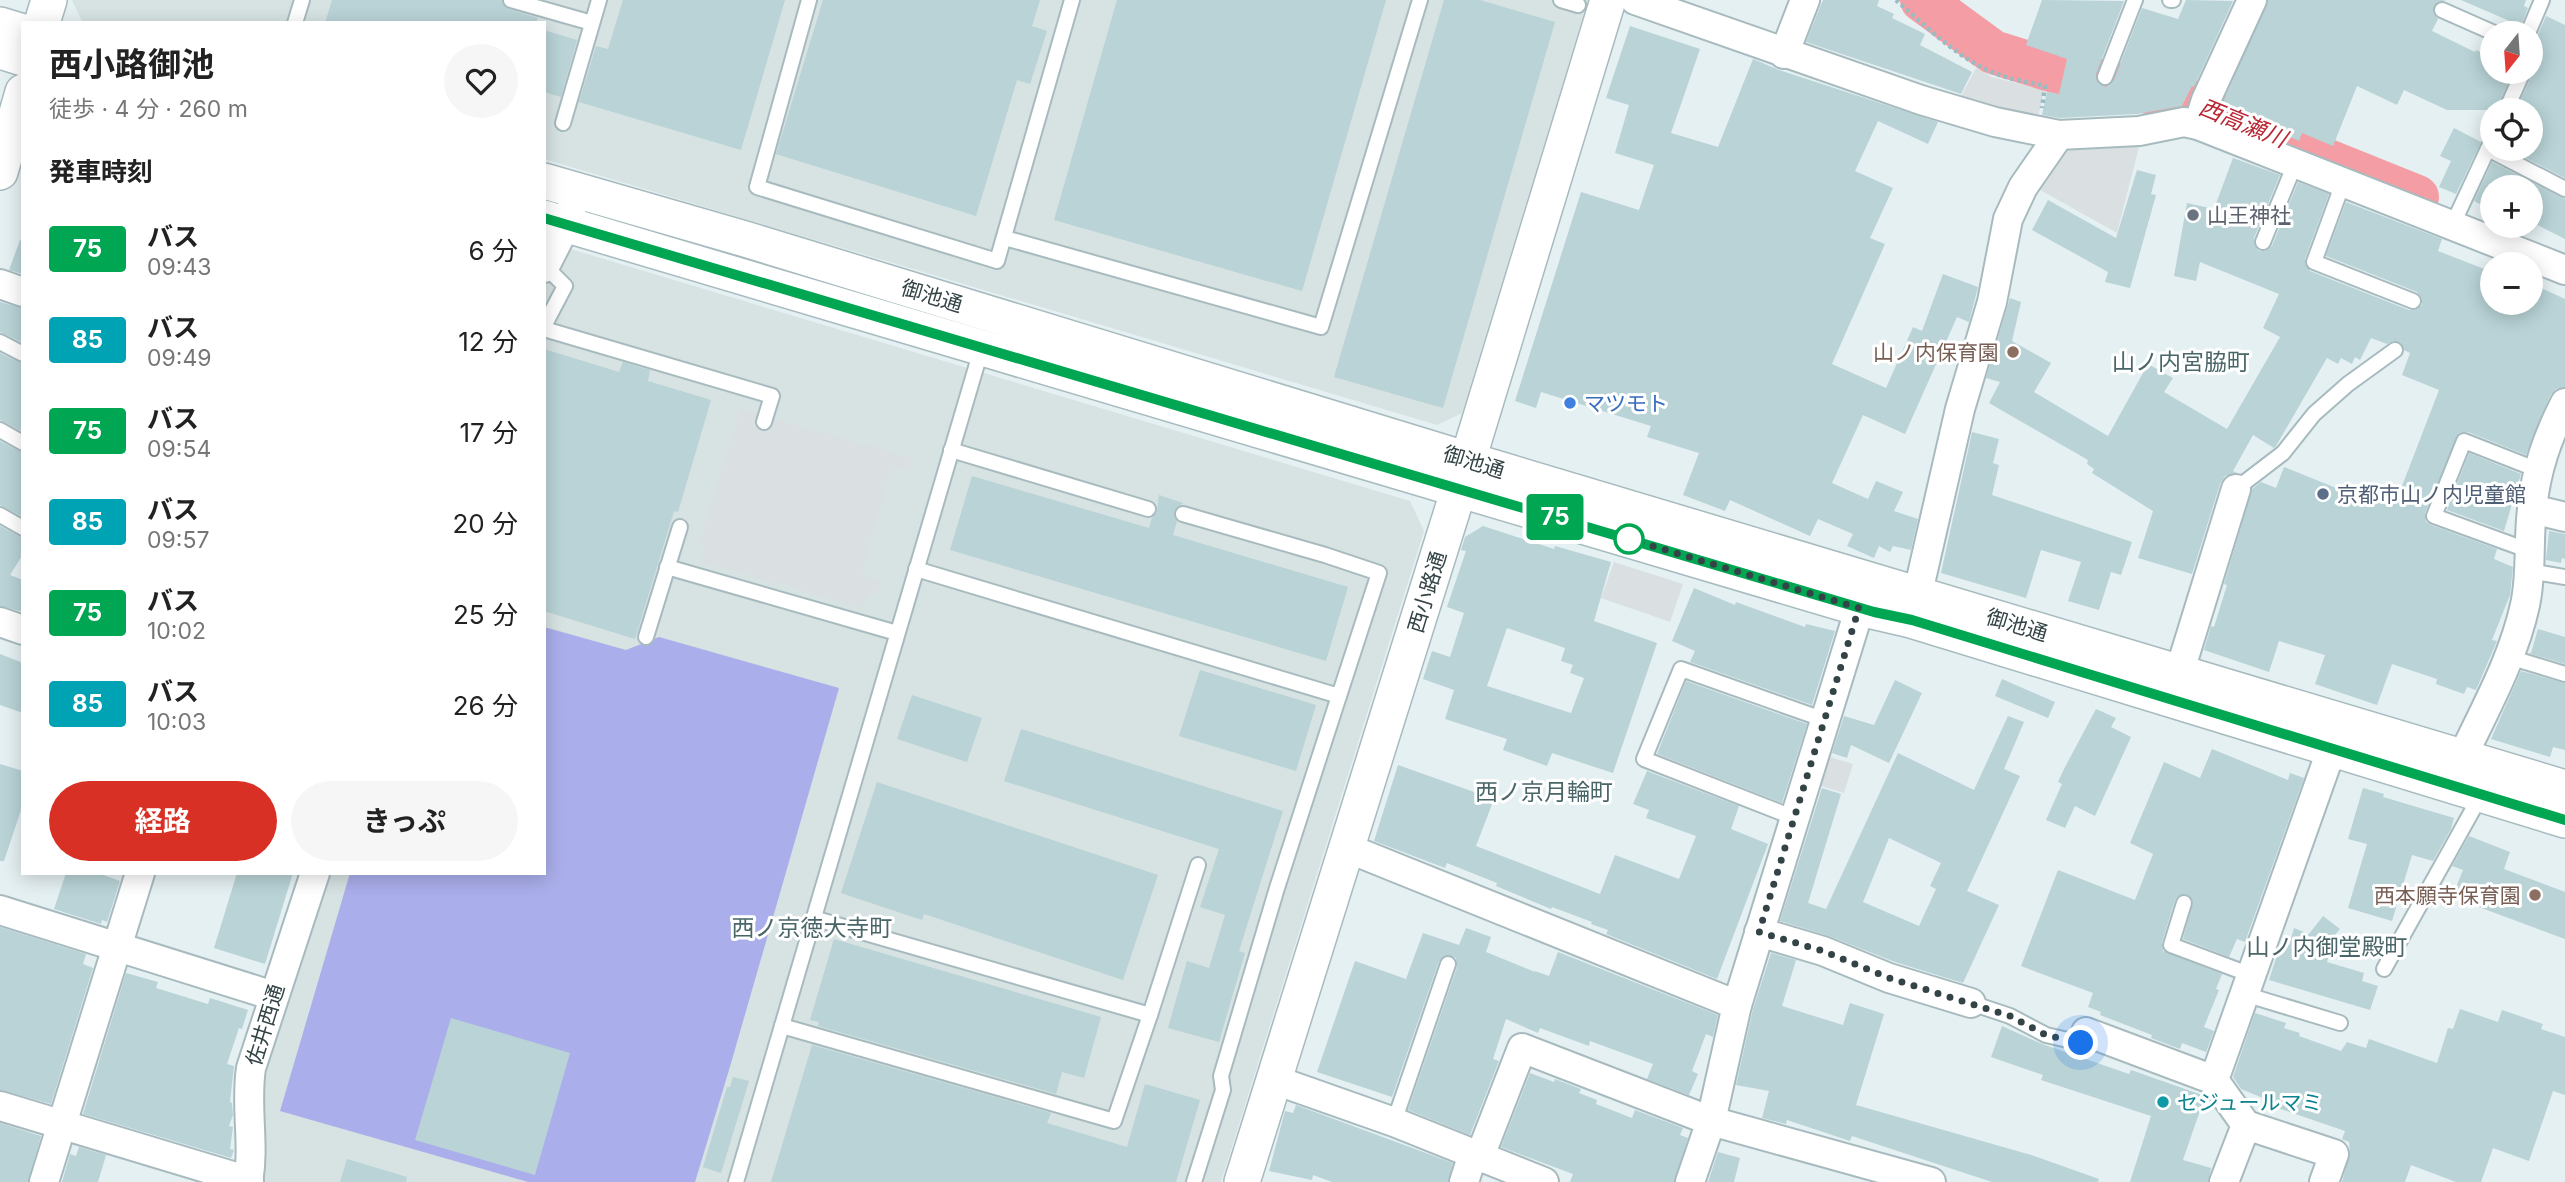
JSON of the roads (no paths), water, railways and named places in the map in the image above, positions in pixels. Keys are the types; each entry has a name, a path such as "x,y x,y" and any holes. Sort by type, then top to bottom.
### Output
{"street":[{"path":"44,21 49,0"},
{"path":"1634,0 1964,114 2048,133 2139,131 2185,122 2202,114 2252,0"},
{"path":"1784,54 1804,0"},
{"name":"西小路通","path":"1242,1182 1464,475 1593,2"},
{"path":"0,25 21,31"},
{"path":"0,51 21,57"},
{"path":"0,172 21,99"},
{"path":"2202,114 2295,164 2565,270"},
{"path":"1915,607 1960,409 1992,302 2008,219 2048,133"},
{"path":"546,262 560,186"},
{"name":"御池通","path":"560,186 745,239 986,331"},
{"name":"御池通","path":"555,222 986,331 1915,607 2337,736 2464,780 2565,820"},
{"path":"0,284 21,291"},
{"path":"2464,780 2525,605 2532,509 2538,470 2547,439 2565,403"},
{"path":"2175,686 2236,489"},
{"path":"2532,509 2565,517"},
{"path":"1690,1182 1712,1121 1737,1005 1864,593"},
{"path":"0,621 21,629"},
{"path":"2214,1080 2337,736"},
{"name":"御池通","path":"2464,780 2565,788"},
{"path":"1347,848 1737,1005"},
{"path":"44,1182 139,875"},
{"name":"佐井西通","path":"249,1181 251,1165 248,1083 314,875"},
{"path":"0,910 274,996"},
{"path":"1759,932 1823,951 1889,978 1971,1003"},
{"path":"2085,1032 2214,1080 2246,1125 2334,1154 2324,1182"},
{"path":"1464,1182 1522,1048 1712,1121 1931,1182"},
{"path":"1275,1080 1394,1122 1544,1182"},
{"path":"0,1106 249,1181"},
{"path":"2224,1182 2246,1125"}],"lane":[{"path":"296,21 302,0"},
{"path":"511,0 592,23"},
{"path":"563,123 599,0"},
{"path":"809,0 757,187 997,261 1072,0"},
{"path":"1005,238 1321,327 1420,0"},
{"path":"1561,0 1593,2"},
{"path":"2105,77 2135,0"},
{"path":"2533,21 2542,0"},
{"path":"2442,10 2480,27"},
{"path":"2452,226 2482,161"},
{"path":"2519,161 2565,188"},
{"path":"2263,242 2295,164"},
{"path":"2343,183 2314,262 2413,301"},
{"path":"546,268 565,286 546,324"},
{"path":"546,329 772,396 764,422"},
{"path":"736,1182 986,331"},
{"path":"0,342 21,353"},
{"path":"2236,489 2283,453 2314,414 2348,384 2395,350"},
{"path":"0,430 21,442"},
{"path":"2538,470 2464,441 2434,516 2565,577"},
{"path":"951,450 1148,509"},
{"path":"1183,514 1378,573 1277,888 1221,1076 1223,1090 1194,1182"},
{"path":"0,516 21,527"},
{"path":"646,637 680,527"},
{"path":"667,567 897,633"},
{"path":"916,569 1339,696"},
{"path":"2509,657 2565,674"},
{"path":"1795,818 1644,759 1681,669 1825,720"},
{"path":"2384,968 2464,780"},
{"path":"782,1026 1114,1121 1198,865"},
{"path":"2184,903 2171,945 2247,985 2340,1023"},
{"path":"813,918 1150,1015"},
{"path":"1394,1122 1448,964"},
{"path":"1971,1003 2010,1016 2046,1035 2081,1043 2085,1032"}],"waterway":[{"name":"西高瀬川","path":"1922,0 1993,52 2051,70 2188,101 2228,121 2417,197"},
{"path":"2051,70 2060,48"}],"place":[{"name":"山王神社","path":"2193,215"},
{"name":"山ノ内保育園","path":"2013,352"},
{"name":"マツモト","path":"1570,403"},
{"name":"京都市山ノ内児童館","path":"2323,494"},
{"name":"西本願寺保育園","path":"2535,895"},
{"name":"セジュールマミ","path":"2163,1102"}],"district":[{"name":"山ノ内宮脇町","path":"2181,362"},
{"name":"西ノ京月輪町","path":"1544,792"},
{"name":"西ノ京徳大寺町","path":"812,928"},
{"name":"山ノ内御堂殿町","path":"2327,947"}]}
